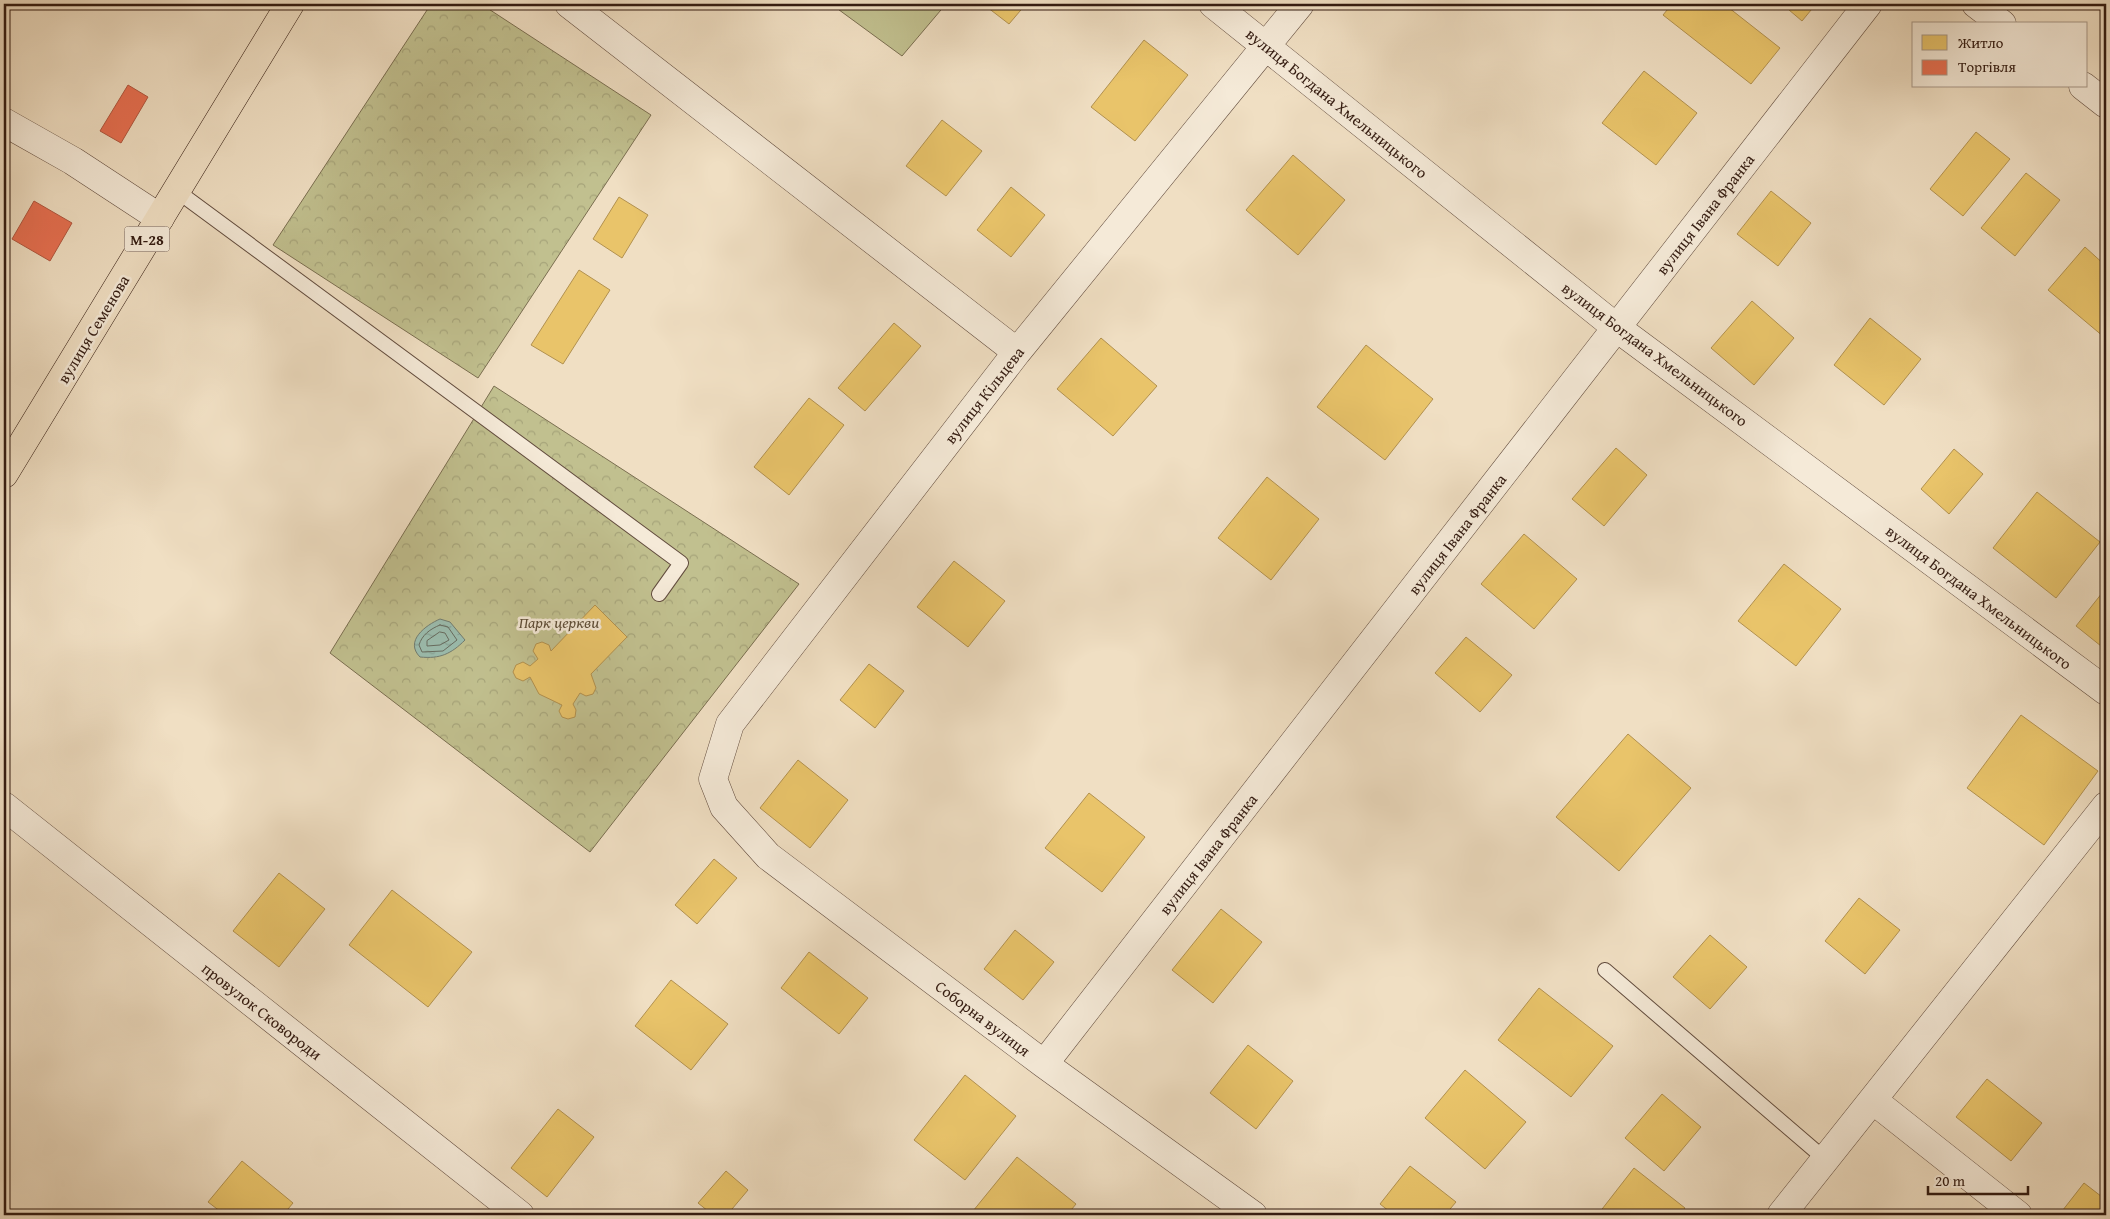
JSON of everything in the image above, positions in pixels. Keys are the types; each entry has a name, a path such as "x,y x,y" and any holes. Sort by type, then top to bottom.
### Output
{"highway":[{"name":"вулиця Семенова","path":"4,474 290,4"}],"street":[{"path":"569,4 1017,352"},
{"name":"вулиця Богдана Хмельницького","path":"1213,4 1617,328 2106,691"},
{"name":"вулиця Кільцева","path":"724,806 714,779 730,724 1017,352 1267,47 1300,4"},
{"name":"вулиця Івана Франка","path":"1044,1064 1868,4"},
{"path":"1976,4 1999,22"},
{"path":"2086,88 2106,104"},
{"path":"4,122 73,161 160,218"},
{"name":"провулок Сковороди","path":"4,806 520,1215"},
{"name":"Соборна вулиця","path":"724,806 768,856 1044,1064 1253,1215"},
{"path":"1781,1215 1874,1101 2106,806"},
{"path":"1874,1101 2018,1215"}],"lane":[{"path":"177,191 681,563 659,594"},
{"path":"1605,970 1826,1160"}],"green space":[{"path":"431,4 481,4 651,115 478,378 273,245"},
{"path":"831,4 946,4 902,56"},
{"name":"Парк церкви","path":"494,386 799,584 590,852 330,653"}],"water":[{"path":"440,619 450,622 465,640 445,655 420,657 414,645 419,634 423,629"}],"building: Житло":[{"path":"983,4 1026,4 1009,24"},
{"path":"1672,4 1724,4 1780,48 1751,84 1663,15"},
{"path":"1782,4 1816,4 1802,21"},
{"path":"1144,40 1188,75 1135,141 1091,107"},
{"path":"1644,71 1697,113 1656,165 1602,123"},
{"path":"942,120 982,151 946,196 906,166"},
{"path":"1976,132 2010,159 1963,216 1930,189"},
{"path":"1293,155 1345,200 1298,255 1246,210"},
{"path":"2026,173 2060,200 2015,256 1981,228"},
{"path":"1011,187 1045,215 1011,257 977,230"},
{"path":"1771,191 1811,223 1778,266 1737,234"},
{"path":"619,197 648,215 622,258 593,239"},
{"path":"2085,247 2106,266 2106,334 2104,337 2048,290"},
{"path":"579,270 610,290 563,364 531,345"},
{"path":"1752,301 1794,338 1754,385 1711,348"},
{"path":"1870,318 1921,359 1884,405 1834,365"},
{"path":"894,323 921,346 865,411 838,388"},
{"path":"1101,338 1157,386 1113,436 1057,389"},
{"path":"1366,345 1433,399 1385,460 1317,407"},
{"path":"809,398 844,425 789,495 754,467"},
{"path":"1616,448 1647,475 1604,526 1572,499"},
{"path":"1954,449 1983,474 1949,514 1921,489"},
{"path":"1267,477 1319,519 1271,580 1218,538"},
{"path":"2037,492 2100,542 2056,598 1993,548"},
{"path":"1524,534 1577,579 1534,629 1481,584"},
{"path":"954,561 1005,601 968,647 917,607"},
{"path":"1784,564 1841,609 1796,666 1738,621"},
{"path":"2106,588 2106,650 2076,626"},
{"path":"595,605 627,637 591,674 596,688 593,694 586,696 580,693 573,704 576,710 575,717 568,719 562,717 559,711 562,705 539,694 530,677 523,681 516,678 513,672 516,665 523,662 530,666 538,659 533,651 536,644 542,642 549,645 551,651"},
{"path":"1466,637 1512,675 1480,712 1435,673"},
{"path":"869,664 904,691 875,728 840,700"},
{"path":"2021,715 2098,771 2044,845 1967,788"},
{"path":"1628,734 1691,788 1619,871 1556,817"},
{"path":"798,760 848,800 810,848 760,808"},
{"path":"1089,793 1145,837 1102,892 1045,848"},
{"path":"714,859 737,878 697,924 675,905"},
{"path":"279,873 325,909 279,967 233,931"},
{"path":"392,890 472,952 428,1007 349,945"},
{"path":"1859,898 1900,930 1865,974 1825,941"},
{"path":"1221,909 1262,942 1213,1003 1172,970"},
{"path":"1015,930 1054,962 1023,1000 984,969"},
{"path":"1710,935 1747,967 1710,1009 1673,977"},
{"path":"809,952 868,998 839,1034 781,988"},
{"path":"671,980 728,1024 691,1070 635,1026"},
{"path":"1539,988 1613,1046 1571,1097 1498,1040"},
{"path":"1248,1045 1293,1081 1256,1129 1210,1093"},
{"path":"1465,1070 1526,1122 1485,1169 1425,1118"},
{"path":"965,1075 1016,1116 965,1180 914,1140"},
{"path":"1987,1079 2042,1123 2011,1161 1956,1117"},
{"path":"1662,1094 1701,1127 1664,1171 1625,1138"},
{"path":"558,1109 594,1137 547,1197 511,1168"},
{"path":"1017,1157 1076,1204 1067,1215 979,1215 973,1211"},
{"path":"242,1161 293,1203 283,1215 225,1215 208,1202"},
{"path":"1410,1166 1456,1202 1445,1215 1394,1215 1380,1204"},
{"path":"1634,1168 1685,1208 1680,1215 1602,1215 1599,1213"},
{"path":"726,1171 748,1190 727,1215 713,1215 698,1203"},
{"path":"2084,1183 2106,1200 2106,1215 2059,1215"}],"building: Торгівля":[{"path":"128,85 148,97 121,143 100,131"},
{"path":"34,201 72,223 50,261 12,239"}]}
